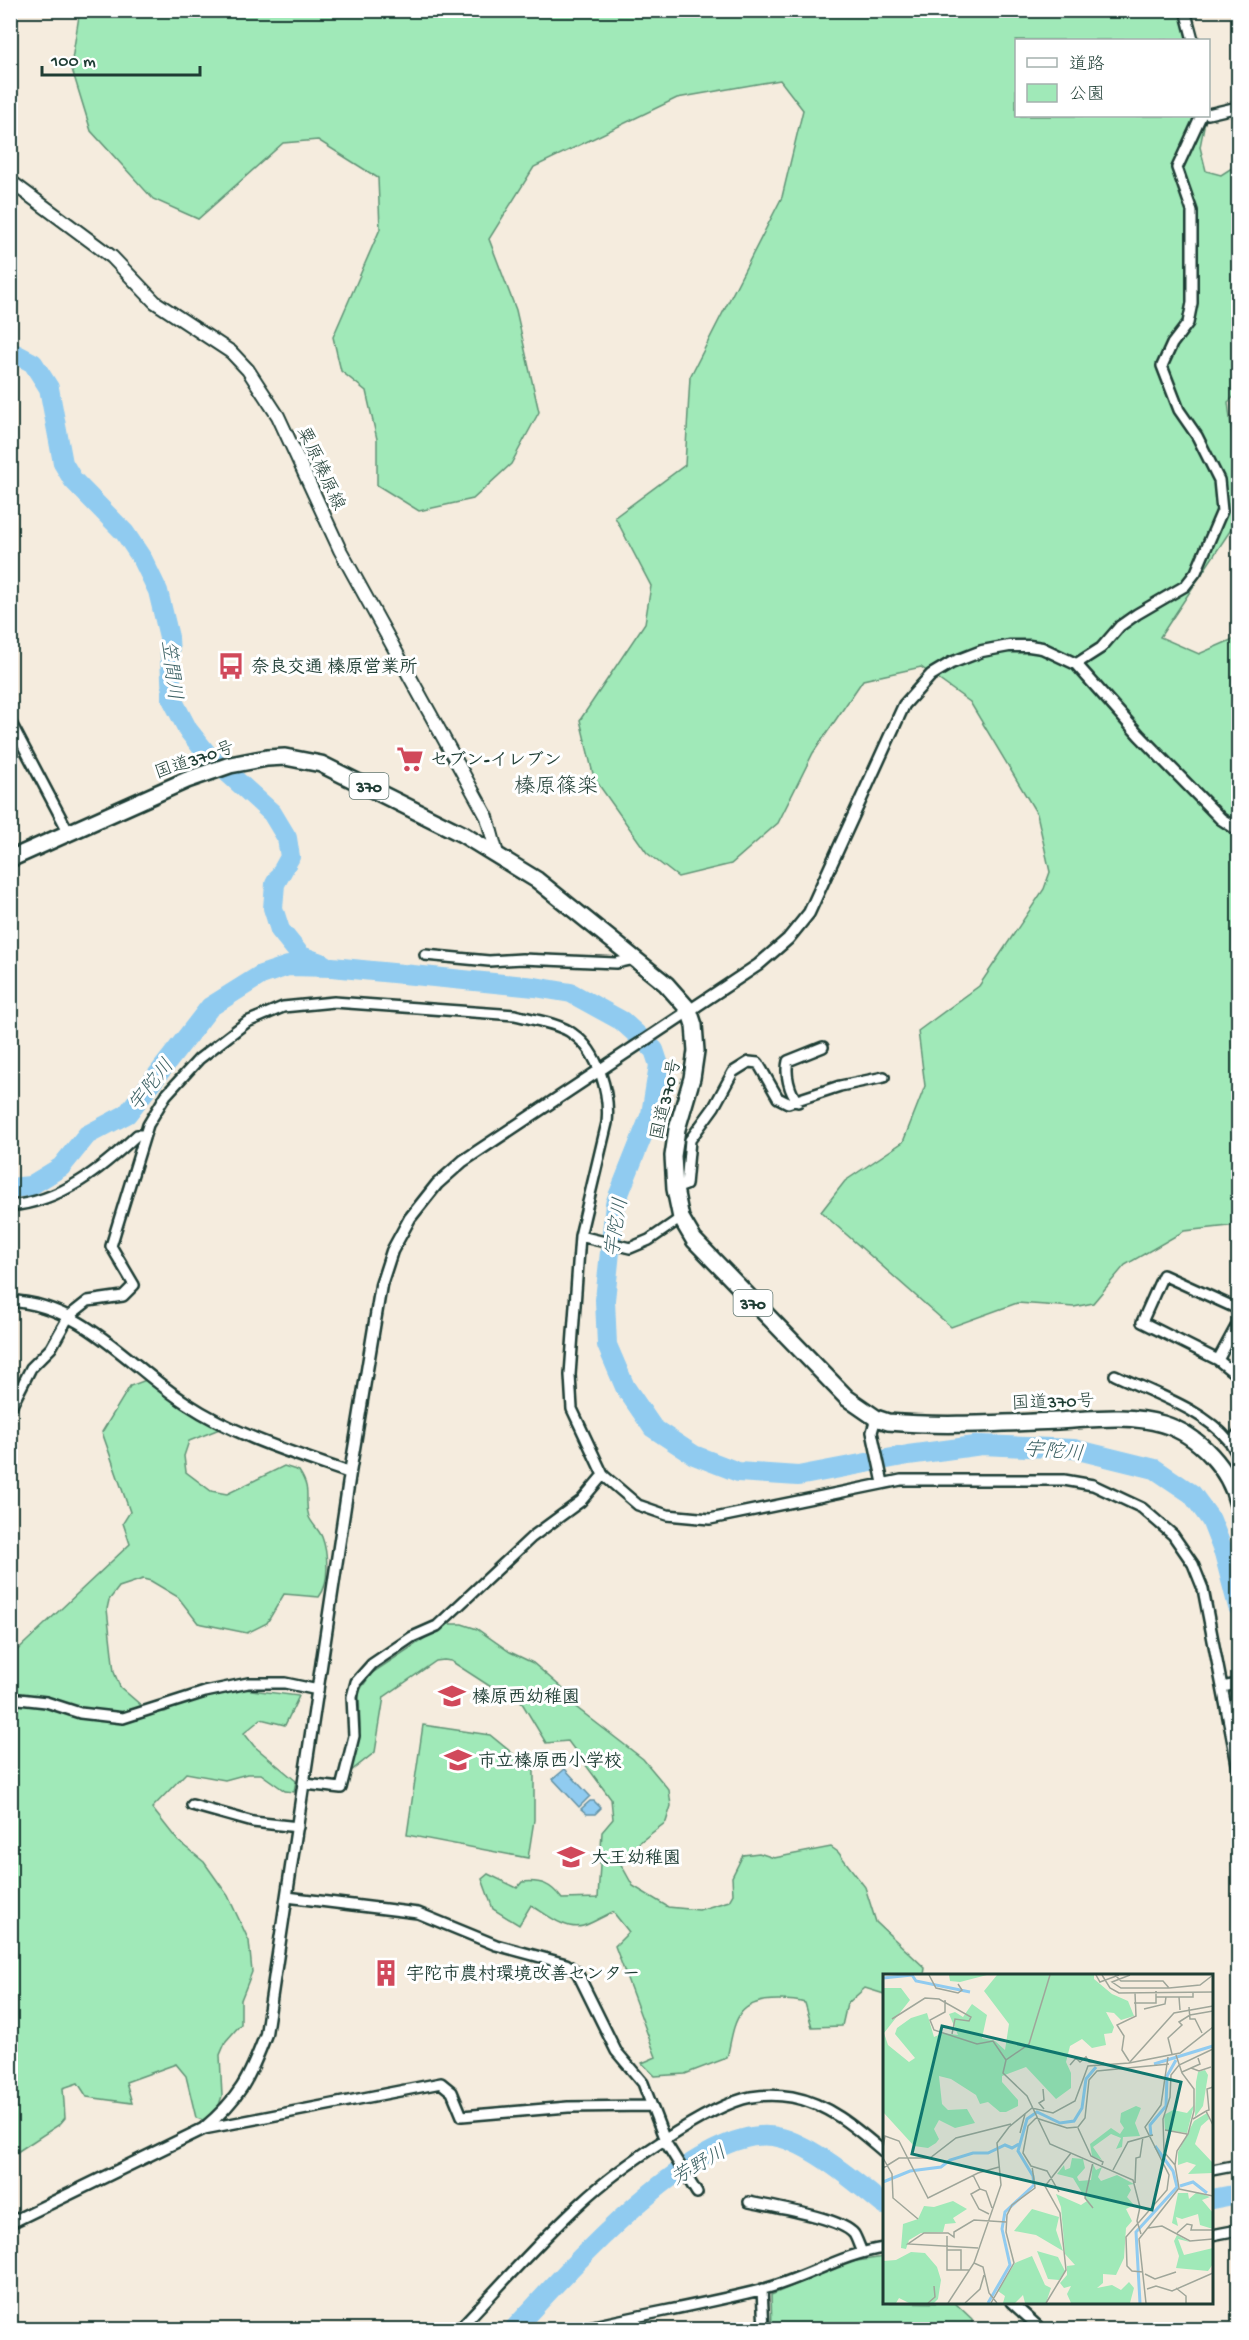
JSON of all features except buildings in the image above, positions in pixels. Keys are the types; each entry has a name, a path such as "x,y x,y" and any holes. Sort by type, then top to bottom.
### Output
{"highway":[{"name":"国道370号","path":"10,859 68,831 222,767 285,757 321,764 395,799 497,854 537,880 666,984 689,1010 694,1025 696,1051 692,1078 677,1129 673,1156 675,1189 681,1218 694,1240 847,1398 876,1419 902,1423 1128,1418 1163,1424 1192,1440 1218,1462 1236,1492 1239,1505"}],"main road":[{"name":"粟原榛原線","path":"10,181 112,256 155,302 231,352 248,370 278,416 340,550 487,817 497,854"}],"street":[{"path":"1185,10 1193,39"},
{"path":"1210,114 1239,107"},
{"path":"1076,664 1101,648 1120,626 1185,586 1196,572 1222,510 1219,480 1197,436 1179,410 1162,366 1172,344 1188,323 1192,303 1192,211 1177,168 1201,117"},
{"path":"10,2223 203,2129 230,2106 250,2077 267,2034 350,1473 381,1285 392,1251 410,1218 437,1184 463,1161 758,965 788,939 809,913 904,705 931,675 961,659 1009,646 1042,648 1076,664 1139,735 1221,819 1239,830"},
{"path":"10,721 68,831"},
{"path":"425,955 489,961 522,959 616,963 634,959"},
{"path":"10,1409 31,1368 51,1348 69,1316 88,1301 123,1296 134,1285 111,1246 145,1135 166,1095 199,1059 247,1022 283,1007 303,1003 334,1002 515,1015 573,1033 602,1068 607,1087 609,1104 607,1122 583,1237 570,1375 572,1409 603,1475 638,1505 667,1515 710,1519 744,1514 882,1481 925,1478 1064,1480 1093,1485 1116,1493 1142,1508 1173,1535 1193,1564 1203,1589 1239,1769"},
{"path":"798,1102 792,1095 786,1068 788,1060 823,1047"},
{"path":"675,1189 686,1185 690,1140 714,1107 727,1079 738,1068 749,1062 758,1063 778,1098 788,1103 798,1102 840,1086 884,1077"},
{"path":"10,1206 43,1200 77,1183 102,1169 138,1136 145,1135"},
{"path":"583,1237 630,1248 649,1240 681,1218"},
{"path":"1239,1309 1163,1275 1142,1322 1218,1360 1239,1376"},
{"path":"10,1302 28,1302 69,1316 185,1402 231,1429 350,1473"},
{"path":"1218,1360 1239,1323"},
{"path":"1115,1375 1195,1414 1223,1433 1239,1456"},
{"path":"876,1419 873,1434 882,1481"},
{"path":"1230,1442 1239,1434"},
{"path":"305,1784 341,1788 354,1736 352,1697 356,1682 372,1664 412,1637 437,1626 532,1537 581,1501 603,1475"},
{"path":"10,1698 46,1702 80,1713 123,1718 205,1692 248,1683 285,1683 318,1690"},
{"path":"1224,1687 1239,1684"},
{"path":"192,1805 253,1822 298,1827"},
{"path":"287,1897 418,1913 496,1945 566,1964 577,1972 616,2051 643,2083 665,2141 697,2193"},
{"path":"203,2129 441,2083 452,2092 462,2116 568,2107 651,2106"},
{"path":"458,2330 582,2201 665,2141 732,2103 751,2097 789,2096 809,2101 845,2120 883,2150"},
{"path":"1213,2169 1239,2165"},
{"path":"749,2202 825,2219 846,2228 854,2234 862,2252"},
{"path":"1213,2235 1239,2230"},
{"path":"576,2330 762,2289 803,2277 862,2252 883,2248"},
{"path":"762,2289 764,2330"},
{"path":"1013,2304 1042,2330"}],"green space":[{"path":"80,10 1181,11 1195,39 1015,39 1015,117 1206,117 1200,147 1206,171 1221,175 1238,164 1238,393 1228,402 1238,501 1232,528 1160,637 1199,654 1238,637 1238,1225 1184,1231 1125,1265 1093,1303 1074,1307 1017,1303 951,1327 821,1212 845,1181 903,1142 925,1086 918,1031 979,986 1044,889 1050,872 1037,814 970,702 921,667 863,680 813,753 778,823 731,864 678,877 647,853 594,778 580,720 645,623 651,586 615,517 685,465 690,377 782,197 803,110 780,80 677,98 534,167 489,239 516,310 539,412 511,464 473,499 419,511 377,485 377,439 366,391 341,371 333,337 380,229 378,178 318,140 283,143 198,219 153,199 91,131 71,66"},
{"path":"146,1380 222,1428 189,1441 184,1456 186,1472 211,1491 227,1494 284,1466 299,1471 306,1484 309,1517 321,1534 324,1544 327,1560 326,1577 319,1597 284,1594 267,1623 247,1633 198,1623 178,1597 151,1581 143,1579 119,1587 109,1600 107,1609 114,1672 120,1687 149,1712 165,1712 220,1686 299,1696 285,1725 261,1719 244,1733 254,1746 296,1781 294,1792 285,1791 261,1774 247,1774 225,1780 186,1773 152,1808 178,1841 204,1862 228,1896 249,1941 252,1972 241,2000 241,2024 226,2041 220,2055 222,2096 217,2111 203,2120 196,2118 186,2076 176,2064 126,2082 132,2103 87,2097 78,2083 63,2088 65,2118 60,2124 11,2156 11,1656 130,1544 123,1523 130,1512 102,1432 130,1386"},
{"path":"446,1624 462,1624 477,1629 510,1652 533,1663 570,1695 577,1708 643,1759 669,1790 671,1806 666,1822 618,1859 633,1886 668,1907 699,1910 729,1901 733,1894 732,1877 743,1855 759,1853 774,1858 831,1847 838,1852 865,1887 876,1922 925,1968 924,1974 883,1974 883,1994 865,1988 847,2004 842,2026 812,2027 805,2003 802,2002 778,2000 753,2004 745,2009 735,2024 727,2058 685,2074 655,2076 642,2063 656,2057 615,1946 629,1932 613,1912 587,1925 576,1927 562,1924 531,1905 519,1925 493,1909 482,1879 488,1874 517,1888 522,1882 540,1883 550,1887 562,1899 598,1898 602,1832 613,1819 611,1799 568,1741 546,1743 513,1688 491,1687 451,1661 444,1660 436,1661 384,1697 375,1752 351,1771 360,1730 359,1691 372,1673"},
{"path":"423,1725 490,1735 534,1771 534,1820 528,1858 407,1835"},
{"path":"883,2257 883,2304 956,2304 972,2319 972,2329 772,2329 771,2295 850,2262"}],"water":[{"path":"565,1769 590,1796 579,1807 553,1779"},
{"path":"590,1801 594,1801 601,1808 595,1814 587,1814 581,1809"}],"waterway":[{"name":"笠間川","path":"10,351 33,363 49,388 63,463 73,480 125,533 143,560 158,591 169,637 172,699 188,730 207,754 272,813 287,838 290,857 275,884 273,908 280,930 301,956 323,964"},
{"name":"宇陀川","path":"10,1188 30,1186 61,1167 87,1135 127,1114 210,1007 261,975 288,966 332,967 535,987 571,993 622,1021 654,1050 659,1065 651,1114 615,1204 605,1300 607,1345 625,1387 653,1428 694,1455 738,1472 798,1476 908,1455 982,1445 1074,1449 1155,1469 1192,1494 1211,1520 1224,1553 1238,1607"},
{"name":"芳野川","path":"513,2330 565,2274 636,2205 675,2174 713,2150 750,2137 782,2138 795,2143 836,2167 883,2204"},
{"name":"芳野川","path":"1213,2199 1238,2194"}],"place":[{"name":"奈良交通 榛原営業所","path":"231,666"},
{"name":"セブン-イレブン","path":"410,759"},
{"name":"榛原西幼稚園","path":"452,1696"},
{"name":"市立榛原西小学校","path":"458,1760"},
{"name":"大王幼稚園","path":"571,1857"},
{"name":"宇陀市農村環境改善センター","path":"386,1973"}],"district":[{"name":"榛原篠楽","path":"556,785"}]}
